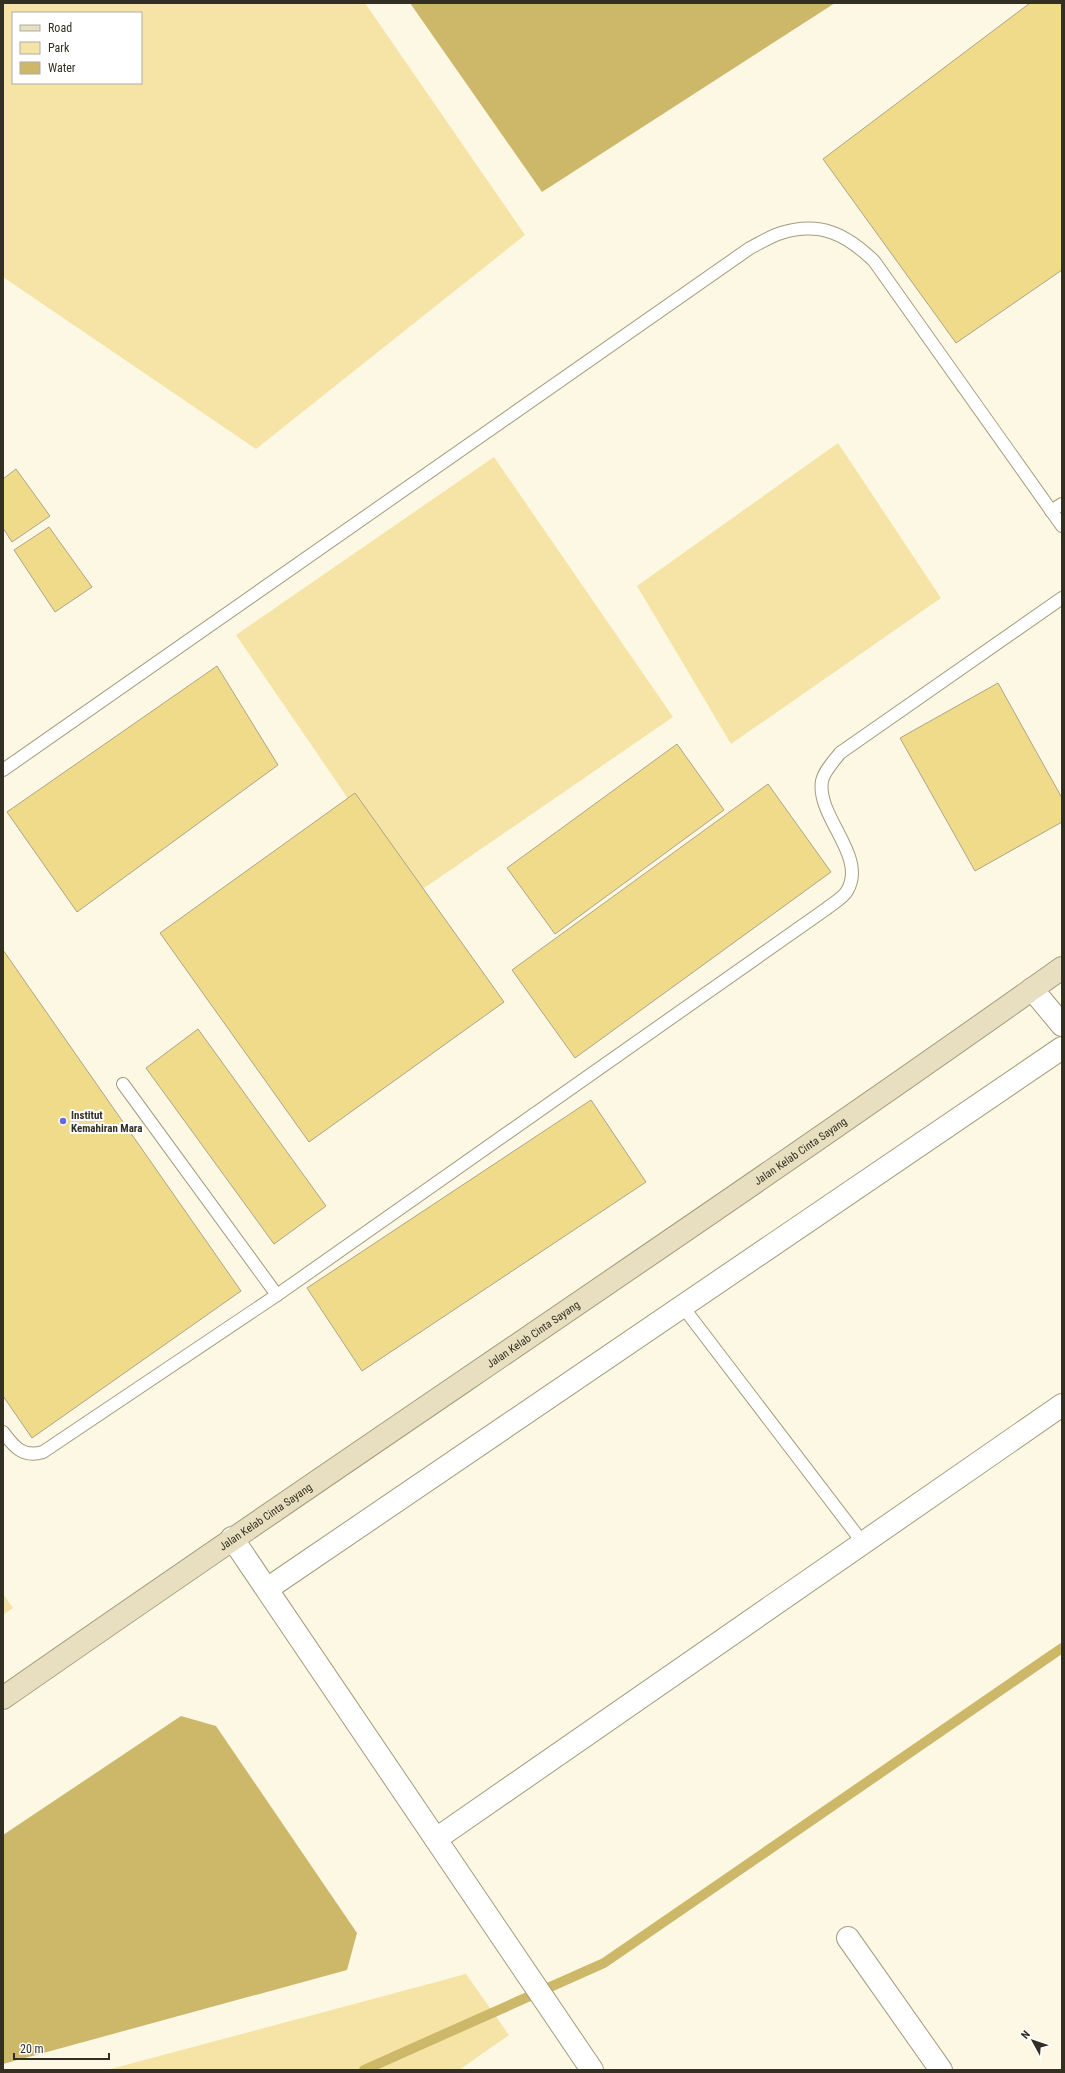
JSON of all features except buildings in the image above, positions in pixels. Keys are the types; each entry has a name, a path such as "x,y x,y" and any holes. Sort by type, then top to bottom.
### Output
{"main road":[{"name":"Jalan Kelab Cinta Sayang","path":"3,1698 232,1538 635,1265 1062,968"}],"street":[{"path":"1032,989 1062,1025"},
{"path":"267,1589 1062,1048"},
{"path":"436,1839 1062,1405"},
{"path":"232,1538 592,2070"},
{"path":"848,1938 941,2070"}],"lane":[{"path":"3,770 750,248 780,233 816,228 832,231 847,238 874,261 1062,526"},
{"path":"1052,510 1062,504"},
{"path":"3,1432 13,1445 25,1453 33,1455 43,1452 277,1295 826,909 847,892 853,874 847,852 824,802 822,780 829,766 840,753 1062,598"},
{"path":"123,1084 277,1295"},
{"path":"683,1307 863,1543"}],"green space":[{"path":"3,3 365,3 525,235 256,449 3,277"},
{"path":"838,443 941,598 731,744 637,586"},
{"path":"494,457 673,717 414,895 236,635"},
{"path":"3,1594 13,1608 3,1615"},
{"path":"466,1974 509,2035 459,2070 107,2070"}],"water":[{"path":"410,3 835,3 542,192"},
{"path":"181,1716 216,1726 357,1933 347,1970 3,2064 3,1835"}],"waterway":[{"path":"364,2070 604,1963 1062,1648"}],"place":[{"name":"Institut Kemahiran Mara","path":"63,1121"}]}
